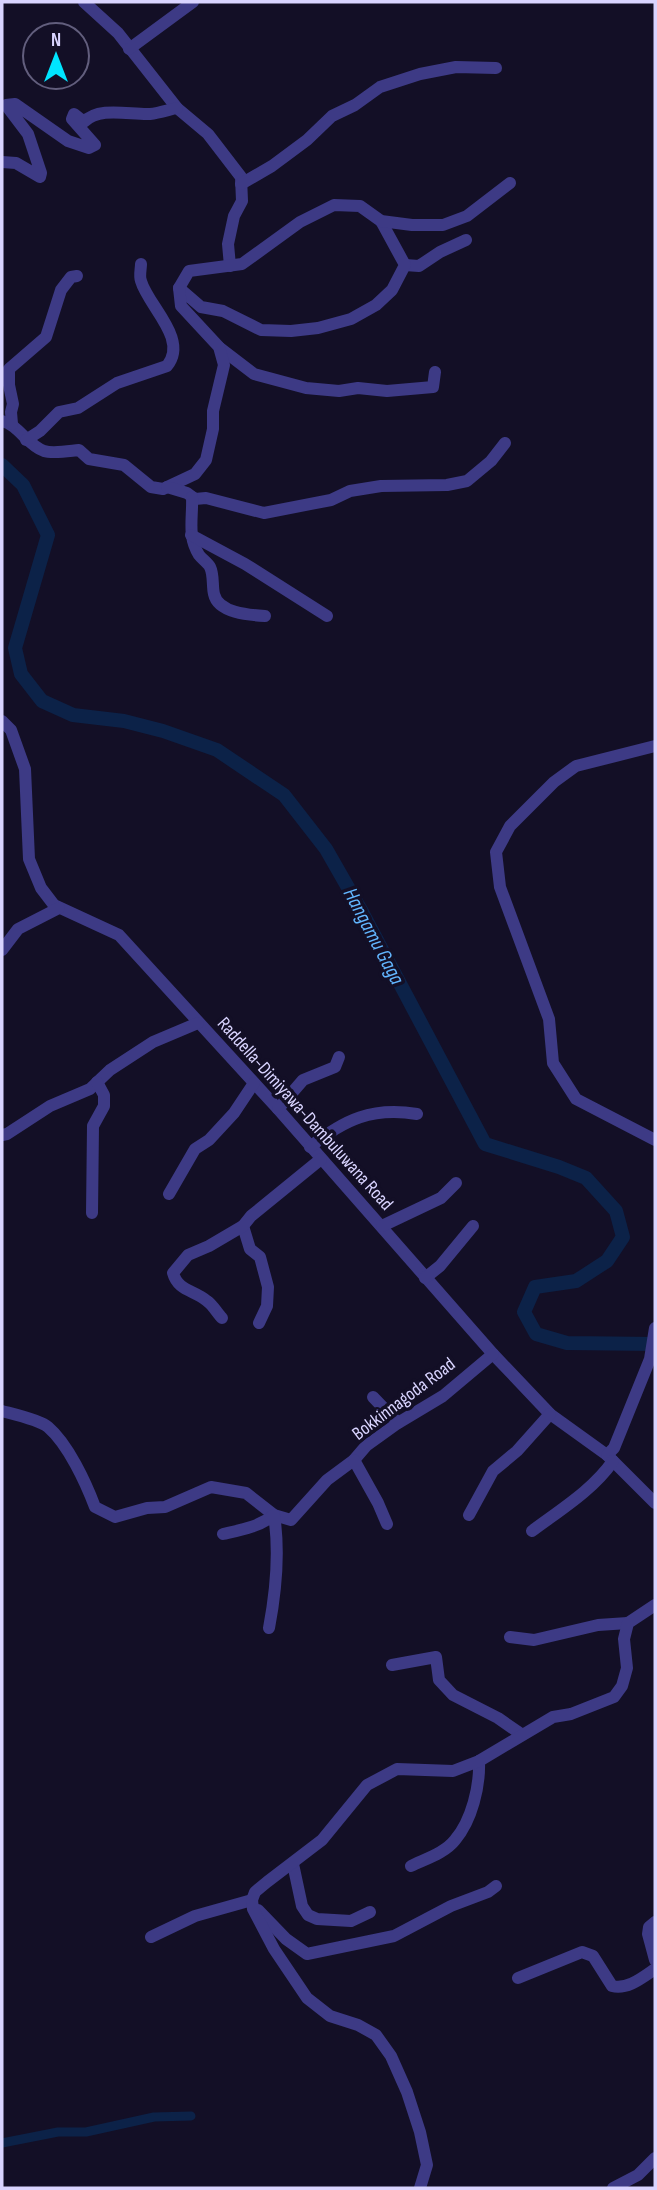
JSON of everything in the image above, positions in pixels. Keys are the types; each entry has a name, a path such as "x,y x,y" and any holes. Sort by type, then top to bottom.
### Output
{"street":[{"path":"84,2 118,33 177,108 208,134 241,177 242,201 234,216 228,244 230,266"},
{"path":"129,49 193,2"},
{"path":"241,184 306,141 332,116 355,106 380,87 420,74 456,67 496,68"},
{"path":"2,162 16,163 40,177 28,134 6,105 15,104 68,141 89,148 94,145 72,119 74,114 84,122 89,117 100,114 152,114 177,108"},
{"path":"381,221 443,225 467,216 510,183"},
{"path":"405,265 381,221 360,206 334,205 300,222 242,264 190,271 178,289 181,306 219,347 254,374 328,390 358,388 387,391 433,387 435,372"},
{"path":"405,265 419,265 440,251 466,240"},
{"path":"26,440 40,431 59,412 78,408 117,383 167,366 173,359 169,329 140,280 141,264"},
{"path":"178,289 201,307 223,311 261,330 291,331 318,328 351,319 376,305 392,290 405,265"},
{"path":"77,276 71,277 61,290 46,337 9,369 13,404 7,422 26,440 45,452 79,450 89,459 124,465 151,487 163,489 195,474 206,460 213,429 213,411 224,365 219,347"},
{"path":"167,487 187,493 195,499 206,498 264,513 331,500 350,491 381,486 467,481 491,461 505,443"},
{"path":"192,497 191,535 199,554 211,568 214,598 220,606 247,615 265,617"},
{"path":"191,535 245,564 327,616"},
{"name":"Raddella-Dimiyawa-Dambuluwana Road","path":"2,721 11,730 25,769 29,859 41,888 54,905 119,934 382,1226 493,1354 551,1414 610,1458 655,1503"},
{"path":"655,746 576,766 554,782 510,826 496,852 500,887 549,1019 553,1063 576,1099 655,1140"},
{"path":"2,950 18,929 59,908"},
{"path":"4,1134 50,1106 90,1089 110,1070 153,1042 198,1023"},
{"path":"278,1110 303,1080 335,1068 339,1057"},
{"path":"92,1213 93,1126 104,1107 104,1095 97,1082"},
{"path":"169,1194 195,1149 209,1140 234,1113 254,1083"},
{"path":"310,1147 332,1129 357,1118 391,1110 417,1114"},
{"path":"222,1318 207,1300 180,1287 173,1273 188,1255 243,1226 251,1216 321,1159"},
{"path":"382,1226 441,1198 456,1183"},
{"path":"243,1226 250,1249 260,1257 268,1287 267,1306 259,1323"},
{"path":"425,1278 440,1266 473,1226"},
{"path":"532,1531 603,1475 649,1359 655,1328"},
{"name":"Bokkinnagoda Road","path":"274,1515 292,1520 327,1480 354,1460 366,1446 443,1396 493,1354"},
{"path":"373,1397 398,1423"},
{"path":"2,1411 47,1425 70,1456 95,1507 116,1517 147,1508 165,1507 211,1487 246,1493 274,1515 277,1536 276,1590 269,1628"},
{"path":"469,1515 493,1471 517,1451 551,1414"},
{"path":"354,1460 379,1503 387,1524"},
{"path":"223,1534 248,1529 274,1515"},
{"path":"510,1637 534,1640 598,1625 628,1623 655,1605"},
{"path":"420,2188 427,2165 420,2133 407,2092 391,2056 376,2035 358,2025 330,2016 307,1998 274,1949 252,1902 255,1892 322,1840 367,1785 397,1769 453,1771 479,1760 553,1717 571,1714 614,1697 622,1686 627,1668 624,1639 628,1623"},
{"path":"392,1665 436,1657 439,1680 453,1695 498,1718 521,1734"},
{"path":"411,1866 442,1851 455,1841 468,1817 480,1780 479,1760"},
{"path":"293,1864 302,1906 308,1915 317,1919 351,1921 370,1912"},
{"path":"252,1902 286,1939 307,1954 394,1936 496,1886"},
{"path":"151,1937 195,1916 252,1902"},
{"path":"655,1922 649,1927 648,1934 655,1961"},
{"path":"519,1978 582,1952 593,1956 612,1986 634,1982 655,1969"},
{"path":"613,2188 638,2175 655,2158"}],"waterway":[{"name":"Hangamu Gaga","path":"2,465 23,485 48,535 15,648 21,674 42,701 73,715 124,721 217,750 284,795 326,849 485,1144 586,1178 616,1211 623,1237 607,1261 576,1281 535,1287 524,1312 536,1334 567,1343 655,1344"},
{"path":"2,2143 58,2132 86,2132 154,2117 191,2116"}]}
